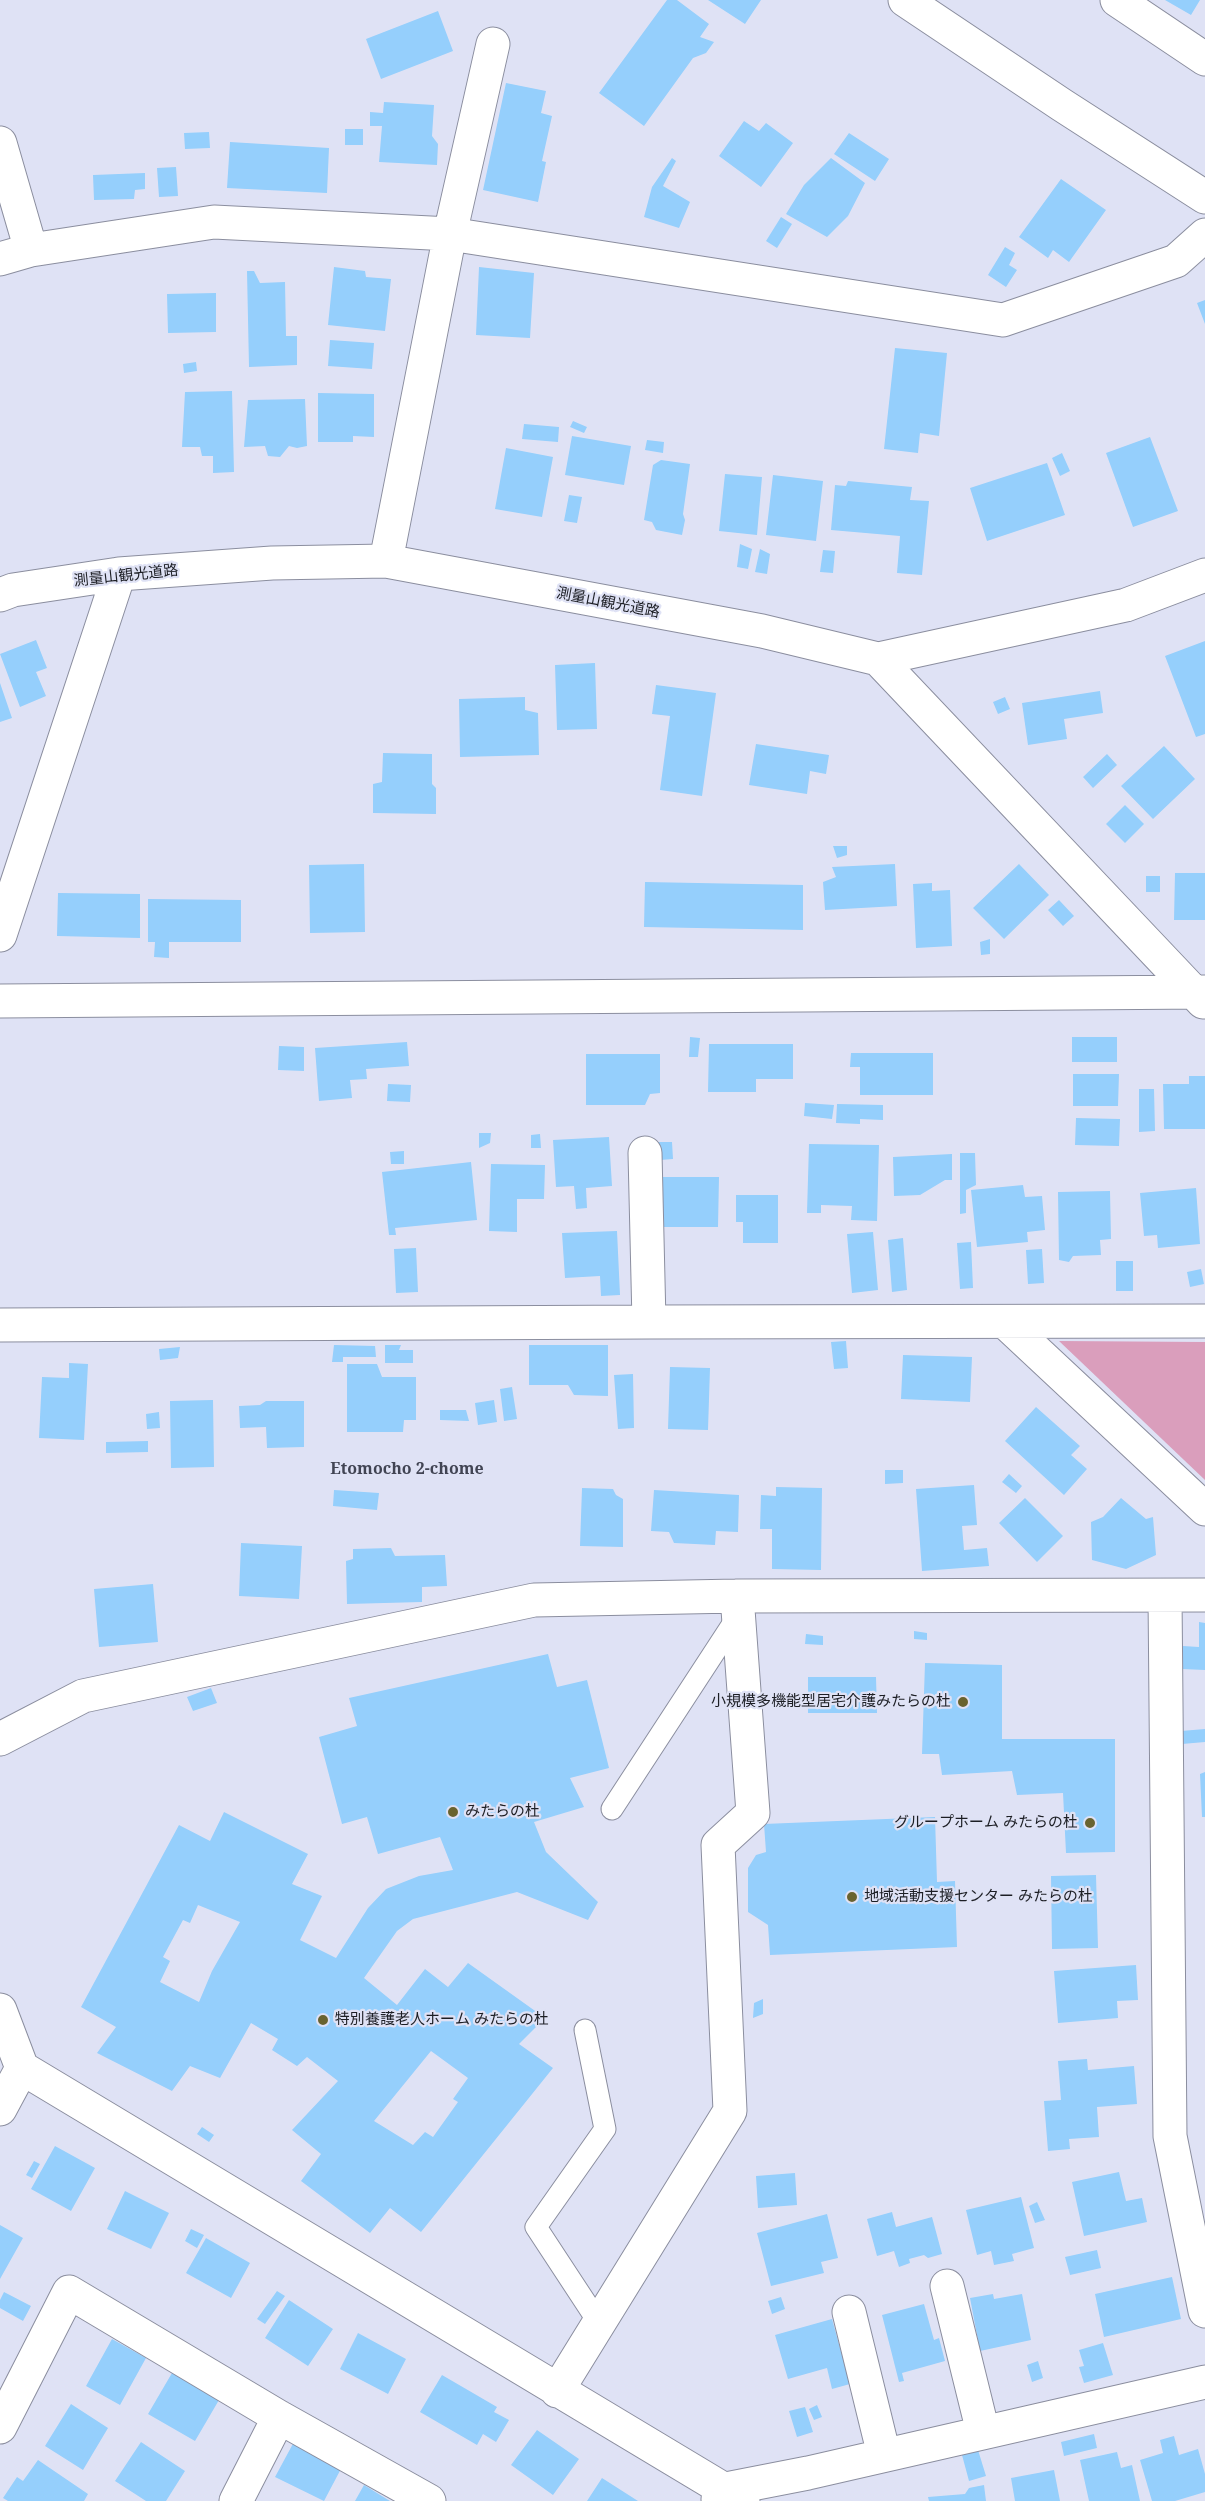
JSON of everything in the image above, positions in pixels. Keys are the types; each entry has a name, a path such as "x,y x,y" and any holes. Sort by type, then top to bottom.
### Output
{"street":[{"path":"905,0 1205,197"},
{"path":"1117,0 1205,59"},
{"path":"386,561 450,234 493,44"},
{"path":"0,143 31,250"},
{"path":"0,259 31,250 214,222 450,234 1003,320 1176,261 1205,236"},
{"name":"測量山観光道路","path":"0,595 13,590 119,574 272,563 386,561 762,632 878,659 1126,605 1205,575"},
{"path":"0,935 119,574"},
{"path":"878,659 1202,996"},
{"path":"0,1001 1202,996"},
{"path":"645,1153 649,1322"},
{"path":"0,1325 1205,1322"},
{"path":"1006,1323 1205,1509"},
{"path":"0,1739 82,1696 534,1600 737,1606 1205,1595"},
{"path":"1165,1596 1170,2136 1205,2311"},
{"path":"557,2391 730,2111 718,1845 753,1813 737,1606"},
{"path":"0,2010 22,2068 557,2391 727,2497 884,2455 1205,2382"},
{"path":"0,2109 22,2068"},
{"path":"947,2286 983,2432"},
{"path":"0,2427 69,2292 279,2417 429,2501"},
{"path":"849,2312 884,2455"},
{"path":"236,2501 279,2417"}],"lane":[{"path":"612,1809 737,1606"},
{"path":"585,2030 605,2129 536,2227 599,2323"}],"shaded area":[{"path":"1059,1341 1205,1342 1205,1480"}],"building":[{"path":"667,0 677,0 709,24 700,37 714,42 706,53 693,58 644,126 599,93"},
{"path":"708,0 761,0 745,24"},
{"path":"1165,0 1200,0 1191,15"},
{"path":"438,11 453,51 381,79 366,39"},
{"path":"506,83 546,91 541,113 552,116 542,161 546,162 538,202 483,190"},
{"path":"384,102 434,105 432,136 438,144 437,165 379,162 382,126 370,126 370,112 383,113"},
{"path":"744,121 759,131 766,123 793,143 761,187 719,156"},
{"path":"345,129 363,129 363,145 345,145"},
{"path":"209,132 210,148 185,149 184,133"},
{"path":"849,133 889,159 875,181 834,154"},
{"path":"230,142 329,148 327,193 227,188"},
{"path":"672,158 676,161 663,186 690,202 679,228 644,217 652,187"},
{"path":"831,158 865,183 848,216 827,237 786,214 804,185"},
{"path":"176,167 178,196 159,197 157,168"},
{"path":"145,173 145,189 135,190 134,199 94,200 93,175"},
{"path":"1061,179 1106,210 1069,262 1053,250 1048,258 1019,237"},
{"path":"781,217 792,224 777,248 766,241"},
{"path":"1005,247 1015,253 1009,265 1017,270 1006,287 988,275"},
{"path":"334,267 365,271 366,277 391,279 385,331 328,325"},
{"path":"479,267 534,273 530,338 476,335"},
{"path":"247,271 254,271 260,283 285,282 286,336 297,336 297,365 249,367"},
{"path":"216,293 216,332 168,333 167,294"},
{"path":"1205,300 1205,324 1197,303"},
{"path":"330,340 374,343 372,369 328,366"},
{"path":"895,348 947,353 939,436 920,433 918,453 884,449"},
{"path":"196,362 197,371 184,373 183,364"},
{"path":"232,391 234,472 213,473 213,456 202,456 200,447 182,447 185,392"},
{"path":"318,393 374,394 374,437 353,436 353,442 318,442"},
{"path":"305,399 307,446 297,448 289,446 280,457 268,456 265,446 244,447 248,400"},
{"path":"573,421 587,427 584,433 570,427"},
{"path":"524,424 559,427 558,442 522,439"},
{"path":"572,436 631,446 624,485 565,475"},
{"path":"1150,437 1178,511 1133,527 1106,453"},
{"path":"647,440 664,442 663,453 645,450"},
{"path":"506,448 553,457 542,517 495,509"},
{"path":"1062,453 1070,471 1060,476 1052,458"},
{"path":"661,460 690,464 682,535 656,530 652,522 644,520 653,465"},
{"path":"1047,463 1065,515 987,541 970,488"},
{"path":"725,474 762,477 757,535 719,531"},
{"path":"773,475 823,481 816,541 766,535"},
{"path":"848,481 912,487 910,500 929,501 922,575 897,573 900,536 831,530 835,485 846,486"},
{"path":"569,495 582,497 577,523 564,521"},
{"path":"740,544 752,549 748,569 737,567"},
{"path":"760,549 770,554 767,574 755,572"},
{"path":"823,550 835,551 833,573 820,572"},
{"path":"36,640 47,668 36,672 46,696 20,707 0,654"},
{"path":"1205,641 1205,734 1196,737 1165,656"},
{"path":"595,663 597,729 557,730 555,665"},
{"path":"0,683 12,718 0,722"},
{"path":"656,685 716,693 702,796 660,790 670,716 652,714"},
{"path":"1100,691 1103,713 1064,719 1067,739 1028,745 1022,703"},
{"path":"525,697 525,710 538,713 539,755 460,757 459,699"},
{"path":"1005,697 1010,709 998,714 993,702"},
{"path":"756,744 829,755 826,774 810,771 807,794 749,785"},
{"path":"1164,746 1195,779 1153,819 1121,786"},
{"path":"383,753 432,754 432,784 436,788 436,814 373,813 373,784 382,782"},
{"path":"1107,754 1117,765 1093,788 1083,777"},
{"path":"1125,805 1144,824 1125,843 1106,824"},
{"path":"833,846 847,846 847,855 837,858"},
{"path":"364,864 365,932 310,933 309,865"},
{"path":"895,864 897,906 825,910 823,882 836,877 832,867"},
{"path":"1019,864 1049,895 1004,939 973,908"},
{"path":"1175,873 1205,873 1205,920 1174,920"},
{"path":"1146,876 1160,876 1160,892 1146,892"},
{"path":"645,882 803,885 803,930 644,927"},
{"path":"932,883 932,891 950,890 952,946 916,948 913,884"},
{"path":"58,893 140,894 140,938 57,936"},
{"path":"148,899 241,900 241,942 169,942 169,958 154,957 155,942 148,942"},
{"path":"1059,900 1074,916 1063,926 1048,910"},
{"path":"990,939 990,954 981,955 980,942"},
{"path":"690,1037 700,1038 698,1057 689,1057"},
{"path":"1072,1037 1117,1037 1117,1062 1072,1062"},
{"path":"407,1042 409,1066 366,1069 367,1079 350,1080 352,1098 319,1101 315,1048"},
{"path":"709,1044 793,1044 793,1079 756,1079 756,1092 708,1092"},
{"path":"279,1046 304,1047 304,1071 278,1070"},
{"path":"851,1053 933,1053 933,1095 860,1095 860,1067 850,1067"},
{"path":"586,1054 660,1054 660,1093 650,1094 645,1105 586,1105"},
{"path":"1073,1074 1119,1074 1118,1106 1073,1106"},
{"path":"1189,1076 1205,1076 1205,1129 1164,1129 1163,1084 1189,1084"},
{"path":"388,1084 411,1085 410,1102 387,1101"},
{"path":"1139,1089 1154,1089 1155,1131 1139,1132"},
{"path":"805,1103 834,1105 832,1119 804,1116"},
{"path":"837,1104 883,1105 883,1120 860,1119 860,1124 836,1123"},
{"path":"1076,1118 1120,1119 1119,1146 1075,1145"},
{"path":"479,1133 491,1133 490,1143 479,1148"},
{"path":"540,1134 541,1148 531,1148 531,1135"},
{"path":"609,1137 612,1186 586,1188 587,1208 576,1209 574,1186 556,1187 553,1140"},
{"path":"659,1142 672,1142 673,1159 660,1160"},
{"path":"809,1144 879,1145 877,1221 851,1220 852,1206 821,1205 821,1213 807,1213"},
{"path":"404,1151 404,1164 391,1164 390,1152"},
{"path":"960,1153 975,1153 976,1185 966,1190 966,1213 960,1214"},
{"path":"952,1154 952,1180 945,1180 920,1195 894,1196 893,1157"},
{"path":"471,1162 477,1220 395,1228 396,1235 389,1235 382,1172"},
{"path":"491,1164 545,1165 544,1199 517,1199 517,1232 489,1231"},
{"path":"663,1177 719,1177 718,1227 662,1227"},
{"path":"1023,1185 1025,1197 1042,1196 1045,1230 1027,1232 1028,1242 977,1247 971,1190"},
{"path":"1196,1188 1200,1244 1158,1248 1157,1235 1144,1236 1140,1193"},
{"path":"1110,1191 1111,1239 1100,1240 1101,1255 1073,1256 1069,1262 1059,1260 1058,1192"},
{"path":"736,1195 778,1195 778,1243 743,1243 743,1222 736,1222"},
{"path":"617,1231 620,1295 601,1296 600,1276 565,1278 562,1233"},
{"path":"873,1232 878,1290 852,1293 847,1234"},
{"path":"903,1238 907,1290 892,1292 888,1240"},
{"path":"971,1242 973,1288 960,1289 957,1243"},
{"path":"416,1248 418,1292 396,1293 394,1249"},
{"path":"1042,1249 1044,1283 1028,1284 1026,1250"},
{"path":"1116,1261 1133,1261 1133,1291 1116,1291"},
{"path":"1201,1269 1204,1284 1190,1287 1187,1272"},
{"path":"846,1341 848,1368 834,1369 831,1342"},
{"path":"334,1345 375,1346 376,1357 343,1357 343,1362 332,1362"},
{"path":"385,1345 401,1345 399,1350 413,1350 413,1363 385,1363"},
{"path":"529,1345 608,1345 608,1396 574,1395 568,1385 529,1385"},
{"path":"180,1347 178,1358 160,1360 159,1349"},
{"path":"903,1355 972,1357 970,1402 901,1399"},
{"path":"69,1363 88,1364 84,1440 39,1438 42,1377 69,1378"},
{"path":"347,1364 377,1364 382,1377 416,1377 416,1420 404,1420 403,1432 347,1432"},
{"path":"670,1367 710,1368 708,1430 668,1429"},
{"path":"633,1374 634,1428 618,1429 614,1375"},
{"path":"512,1387 517,1419 504,1421 500,1389"},
{"path":"213,1400 214,1467 171,1468 170,1401"},
{"path":"494,1400 497,1422 478,1425 475,1403"},
{"path":"266,1401 304,1401 304,1447 267,1448 266,1427 240,1428 239,1406 260,1405"},
{"path":"1036,1407 1080,1446 1071,1455 1087,1469 1064,1495 1005,1441"},
{"path":"440,1410 466,1410 469,1421 440,1420"},
{"path":"159,1412 160,1428 147,1429 146,1414"},
{"path":"148,1441 148,1452 106,1453 106,1442"},
{"path":"885,1470 903,1470 903,1483 885,1484"},
{"path":"1009,1474 1022,1486 1016,1493 1002,1482"},
{"path":"974,1485 977,1525 962,1526 964,1550 987,1548 989,1566 922,1571 916,1489"},
{"path":"776,1487 822,1488 821,1570 772,1569 772,1529 760,1529 761,1495 776,1496"},
{"path":"582,1488 613,1489 616,1495 623,1499 623,1547 580,1546"},
{"path":"334,1490 379,1493 377,1510 333,1506"},
{"path":"654,1490 739,1495 738,1532 716,1531 715,1545 674,1543 669,1532 651,1531"},
{"path":"1025,1498 1063,1536 1037,1562 999,1523"},
{"path":"1121,1498 1146,1519 1153,1517 1156,1555 1126,1569 1092,1560 1091,1522 1103,1517"},
{"path":"241,1543 302,1546 299,1599 239,1596"},
{"path":"391,1548 395,1556 445,1555 447,1586 422,1587 422,1602 347,1604 346,1561 353,1559 353,1549"},
{"path":"153,1584 158,1642 99,1647 94,1589"},
{"path":"1199,1622 1205,1623 1205,1670 1182,1669 1183,1646 1199,1647"},
{"path":"914,1631 927,1633 927,1640 914,1639"},
{"path":"806,1634 823,1636 823,1645 805,1644"},
{"name":"特別養護老人ホーム みたらの杜","path":"548,1654 557,1687 587,1680 609,1768 570,1778 584,1807 534,1822 546,1852 598,1902 588,1920 517,1892 413,1919 397,1931 364,1978 397,2005 425,1969 448,1987 468,1963 545,2018 519,2044 553,2068 421,2232 390,2208 370,2233 301,2181 321,2154 292,2130 338,2081 307,2057 297,2066 272,2050 278,2039 251,2023 220,2078 190,2066 172,2091 97,2053 116,2027 81,2007 179,1825 210,1841 224,1812 308,1854 292,1884 322,1896 300,1940 336,1958 368,1908 386,1889 419,1876 453,1870 440,1837 378,1854 367,1817 342,1824 319,1737 357,1726 349,1698","holes":["198,1905 240,1922 212,1971 199,2002 160,1982 170,1961 163,1957 183,1920 190,1923","431,2051 468,2078 453,2099 458,2102 433,2137 425,2132 413,2145 374,2121"]},
{"path":"925,1663 1002,1665 1002,1739 1115,1739 1115,1852 1066,1853 1063,1793 1017,1795 1012,1771 942,1775 939,1754 922,1754"},
{"path":"808,1677 876,1677 877,1713 808,1713"},
{"path":"211,1688 217,1703 193,1711 187,1697"},
{"path":"1205,1729 1205,1742 1182,1744 1181,1731"},
{"path":"1205,1772 1205,1817 1202,1817 1200,1774"},
{"name":"地域活動支援センター みたらの杜","path":"935,1817 937,1882 955,1881 957,1947 770,1955 768,1925 748,1912 748,1868 756,1855 766,1852 764,1824"},
{"path":"1096,1875 1098,1948 1052,1949 1051,1876"},
{"path":"1136,1965 1138,2000 1117,2001 1118,2018 1058,2023 1054,1971"},
{"path":"763,1999 763,2014 753,2018 754,2003"},
{"path":"1087,2059 1088,2070 1134,2066 1137,2104 1097,2107 1099,2137 1069,2139 1070,2149 1048,2151 1044,2101 1061,2100 1058,2061"},
{"path":"202,2127 214,2135 209,2142 197,2134"},
{"path":"55,2146 95,2168 71,2211 31,2189"},
{"path":"34,2161 40,2164 32,2178 26,2175"},
{"path":"1119,2172 1126,2201 1142,2198 1147,2222 1084,2236 1072,2182"},
{"path":"795,2173 797,2205 758,2208 756,2176"},
{"path":"125,2191 169,2213 151,2249 107,2229"},
{"path":"1021,2197 1034,2248 1012,2254 1014,2261 994,2265 991,2251 977,2255 966,2210"},
{"path":"1037,2202 1045,2220 1035,2223 1029,2206"},
{"path":"892,2212 896,2227 932,2217 942,2254 928,2258 924,2255 909,2259 910,2263 899,2267 894,2251 877,2256 867,2219"},
{"path":"827,2214 838,2258 821,2262 824,2273 771,2286 757,2233"},
{"path":"0,2225 23,2238 0,2279"},
{"path":"191,2229 204,2235 197,2248 185,2241"},
{"path":"206,2238 250,2263 231,2298 186,2273"},
{"path":"1097,2250 1101,2268 1070,2275 1065,2257"},
{"path":"1172,2277 1181,2319 1104,2337 1095,2294"},
{"path":"277,2291 285,2296 265,2324 257,2319"},
{"path":"4,2292 31,2306 23,2321 0,2308 0,2300"},
{"path":"993,2294 994,2299 1022,2294 1031,2340 980,2351 970,2298"},
{"path":"781,2297 785,2309 772,2314 768,2301"},
{"path":"289,2300 333,2329 308,2366 265,2338"},
{"path":"924,2304 934,2340 939,2338 945,2361 902,2373 904,2381 899,2382 882,2315"},
{"path":"832,2319 850,2384 832,2389 827,2368 788,2379 775,2335"},
{"path":"358,2333 406,2359 388,2394 340,2369"},
{"path":"112,2339 146,2358 120,2405 86,2386"},
{"path":"1103,2343 1113,2375 1084,2383 1079,2367 1084,2366 1079,2350"},
{"path":"1038,2361 1043,2378 1032,2382 1027,2365"},
{"path":"172,2373 219,2400 195,2441 148,2414"},
{"path":"442,2375 497,2407 494,2412 509,2420 496,2442 483,2434 477,2445 420,2412"},
{"path":"71,2404 108,2428 83,2470 45,2446"},
{"path":"817,2405 822,2417 814,2420 809,2409"},
{"path":"805,2407 813,2432 797,2437 789,2411"},
{"path":"537,2430 579,2459 553,2495 511,2465"},
{"path":"1094,2434 1097,2448 1064,2456 1061,2442"},
{"path":"1174,2436 1179,2455 1198,2449 1205,2474 1205,2492 1175,2501 1152,2501 1140,2460 1163,2453 1160,2440"},
{"path":"295,2440 343,2465 324,2501 275,2477"},
{"path":"141,2442 185,2471 166,2501 146,2501 115,2481"},
{"path":"978,2450 986,2476 969,2481 962,2455"},
{"path":"1117,2452 1121,2468 1132,2465 1140,2501 1089,2501 1080,2460"},
{"path":"38,2460 88,2494 84,2501 8,2501 3,2498 17,2477 23,2481"},
{"path":"1054,2470 1060,2501 1015,2501 1011,2478"},
{"path":"602,2478 638,2501 587,2501"},
{"path":"364,2485 390,2501 355,2501"},
{"path":"984,2485 986,2501 929,2501 928,2497 965,2494 969,2488"}],"place":[{"name":"小規模多機能型居宅介護みたらの杜","path":"963,1702"},
{"name":"みたらの杜","path":"453,1812"},
{"name":"グループホーム みたらの杜","path":"1090,1823"},
{"name":"地域活動支援センター みたらの杜","path":"852,1897"},
{"name":"特別養護老人ホーム みたらの杜","path":"323,2020"}],"district":[{"name":"Etomocho 2-chome","path":"407,1469"}]}
